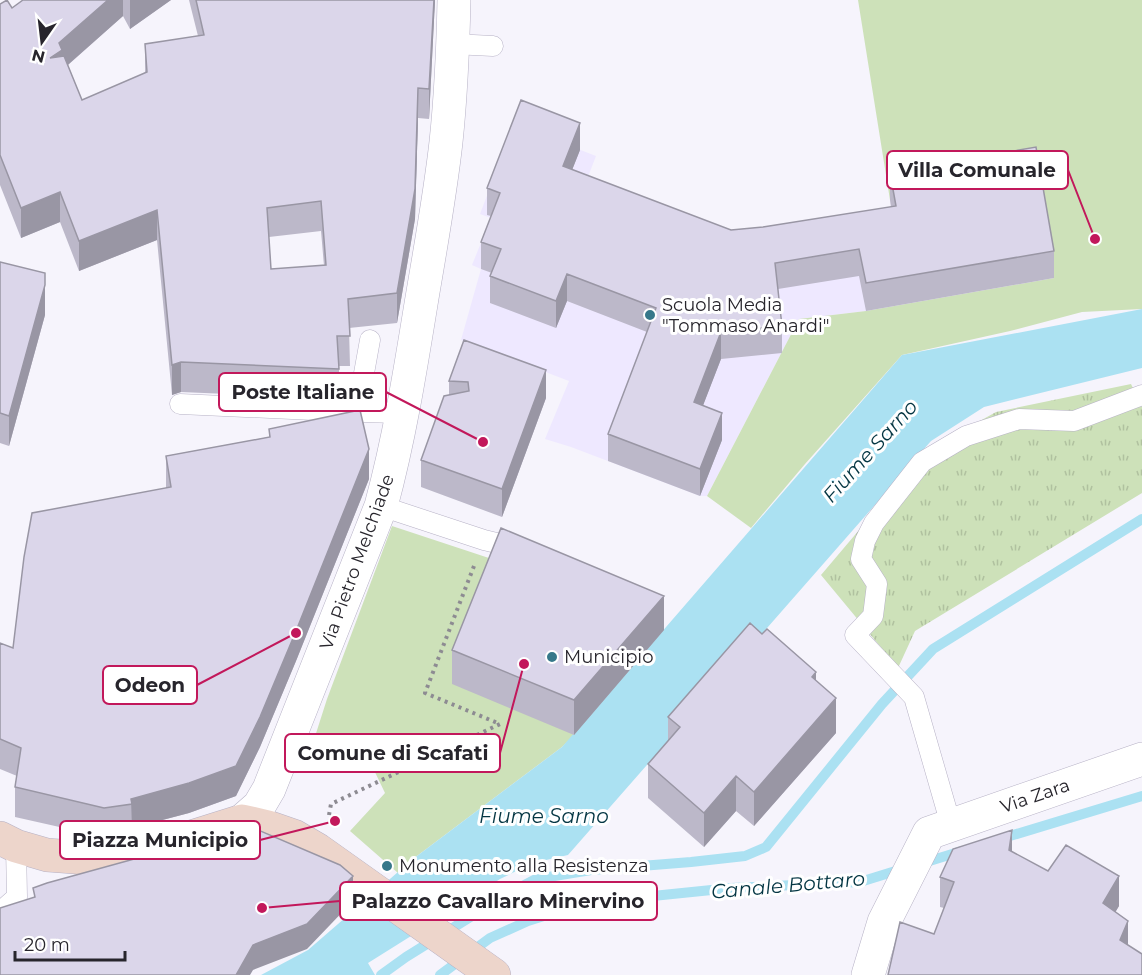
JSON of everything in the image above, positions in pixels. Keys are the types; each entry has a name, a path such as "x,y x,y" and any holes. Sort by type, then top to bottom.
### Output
{"main road":[{"path":"8,842 47,855 87,858 156,848 242,821 268,826 294,836 318,850 490,971"}],"street":[{"name":"Via Pietro Melchiade","path":"242,821 259,806 269,789 381,506 389,476 433,233 446,142 454,0"},
{"name":"Via Zara","path":"940,829 1142,759"},
{"path":"868,975 884,922 940,829"}],"lane":[{"path":"453,44 493,46"},
{"path":"357,412 370,340"},
{"path":"940,829 914,698 855,636 873,616 877,584 861,559 865,541 873,523 922,462 966,436 1019,419 1074,421 1142,395"},
{"path":"180,404 402,413"},
{"path":"381,506 484,540 513,547"},
{"path":"0,912 17,897 8,842"}],"path":[{"path":"329,819 331,804 500,724 425,693 484,540"}],"shaded area":[{"name":"Scuola Media \"Tommaso Anardi\"","path":"521,127 596,156 581,195 733,252 895,233 890,200 1036,174 1054,278 866,311 799,319 707,496 700,496 545,439 569,381 461,340 481,269 472,265 491,218 480,214 510,135"}],"green space":[{"path":"858,0 1142,0 1142,309 1082,312 902,355 751,528 707,496 799,319 866,311 1054,278 1036,174 890,200"},
{"path":"1131,384 1142,407 1142,493 915,631 898,668 821,575 926,451 996,412"},
{"path":"392,526 501,562 574,735 562,747 413,859 398,873 350,831 385,793 373,768 352,757 311,749 327,699"}],"water":[{"name":"Fiume Sarno","path":"1142,309 1142,368 984,407 931,441 568,855 533,863 500,879 368,963 375,975 261,975 308,950 413,859 562,747 902,355"}],"building":[{"path":"7,0 12,8 23,0 108,0 59,43 62,50 50,58 64,56 82,100 147,72 145,44 204,35 196,0 434,0 429,89 418,88 415,189 397,293 348,299 350,336 337,336 339,369 181,362 172,365 157,210 79,241 60,192 21,208 0,155 0,4","holes":["321,201 326,265 271,269 267,208"]},
{"path":"521,100 580,123 563,166 731,230 896,206 890,173 1036,147 1054,251 866,283 859,249 775,263 782,326 721,332 694,402 722,413 700,469 608,434 656,308 567,274 556,301 490,276 501,249 481,242 500,193 487,188"},
{"path":"0,262 45,273 45,285 9,416 0,413"},
{"path":"464,340 546,370 502,489 421,460 444,396 469,391 468,382 449,381"},
{"path":"360,410 369,449 260,717 236,766 189,783 131,799 132,804 104,808 15,787 21,748 0,739 0,643 13,648 32,513 171,487 166,456 270,437 269,429"},
{"name":"Municipio","path":"501,528 664,596 574,700 452,650"},
{"path":"750,623 762,634 767,629 816,672 812,677 836,698 754,792 736,776 704,813 648,764 680,727 668,717"},
{"path":"251,827 340,865 353,876 307,924 253,945 236,975 0,975 0,908 35,897 33,888 145,856 233,858 236,831"},
{"path":"1012,830 1009,850 1048,871 1066,845 1119,876 1103,903 1128,921 1120,940 1142,954 1142,975 888,975 900,922 934,934 954,882 940,877 953,849"}],"waterway":[{"path":"381,975 509,893 536,879 591,870 745,856 766,847 882,704 933,649 1142,519"},
{"name":"Canale Bottaro","path":"1000,839 1142,796"},
{"name":"Canale Bottaro","path":"923,863 962,851"},
{"name":"Canale Bottaro","path":"440,975 490,938 528,921 569,908 643,897 731,888 860,882 902,869"}],"place":[{"name":"Villa Comunale","path":"1095,239"},
{"name":"Scuola Media \"Tommaso Anardi\"","path":"650,315"},
{"name":"Poste Italiane","path":"483,442"},
{"name":"Odeon","path":"296,633"},
{"name":"Municipio","path":"552,657"},
{"name":"Comune di Scafati","path":"524,664"},
{"name":"Piazza Municipio","path":"335,821"},
{"name":"Monumento alla Resistenza","path":"387,866"},
{"name":"Palazzo Cavallaro Minervino","path":"262,908"}]}
